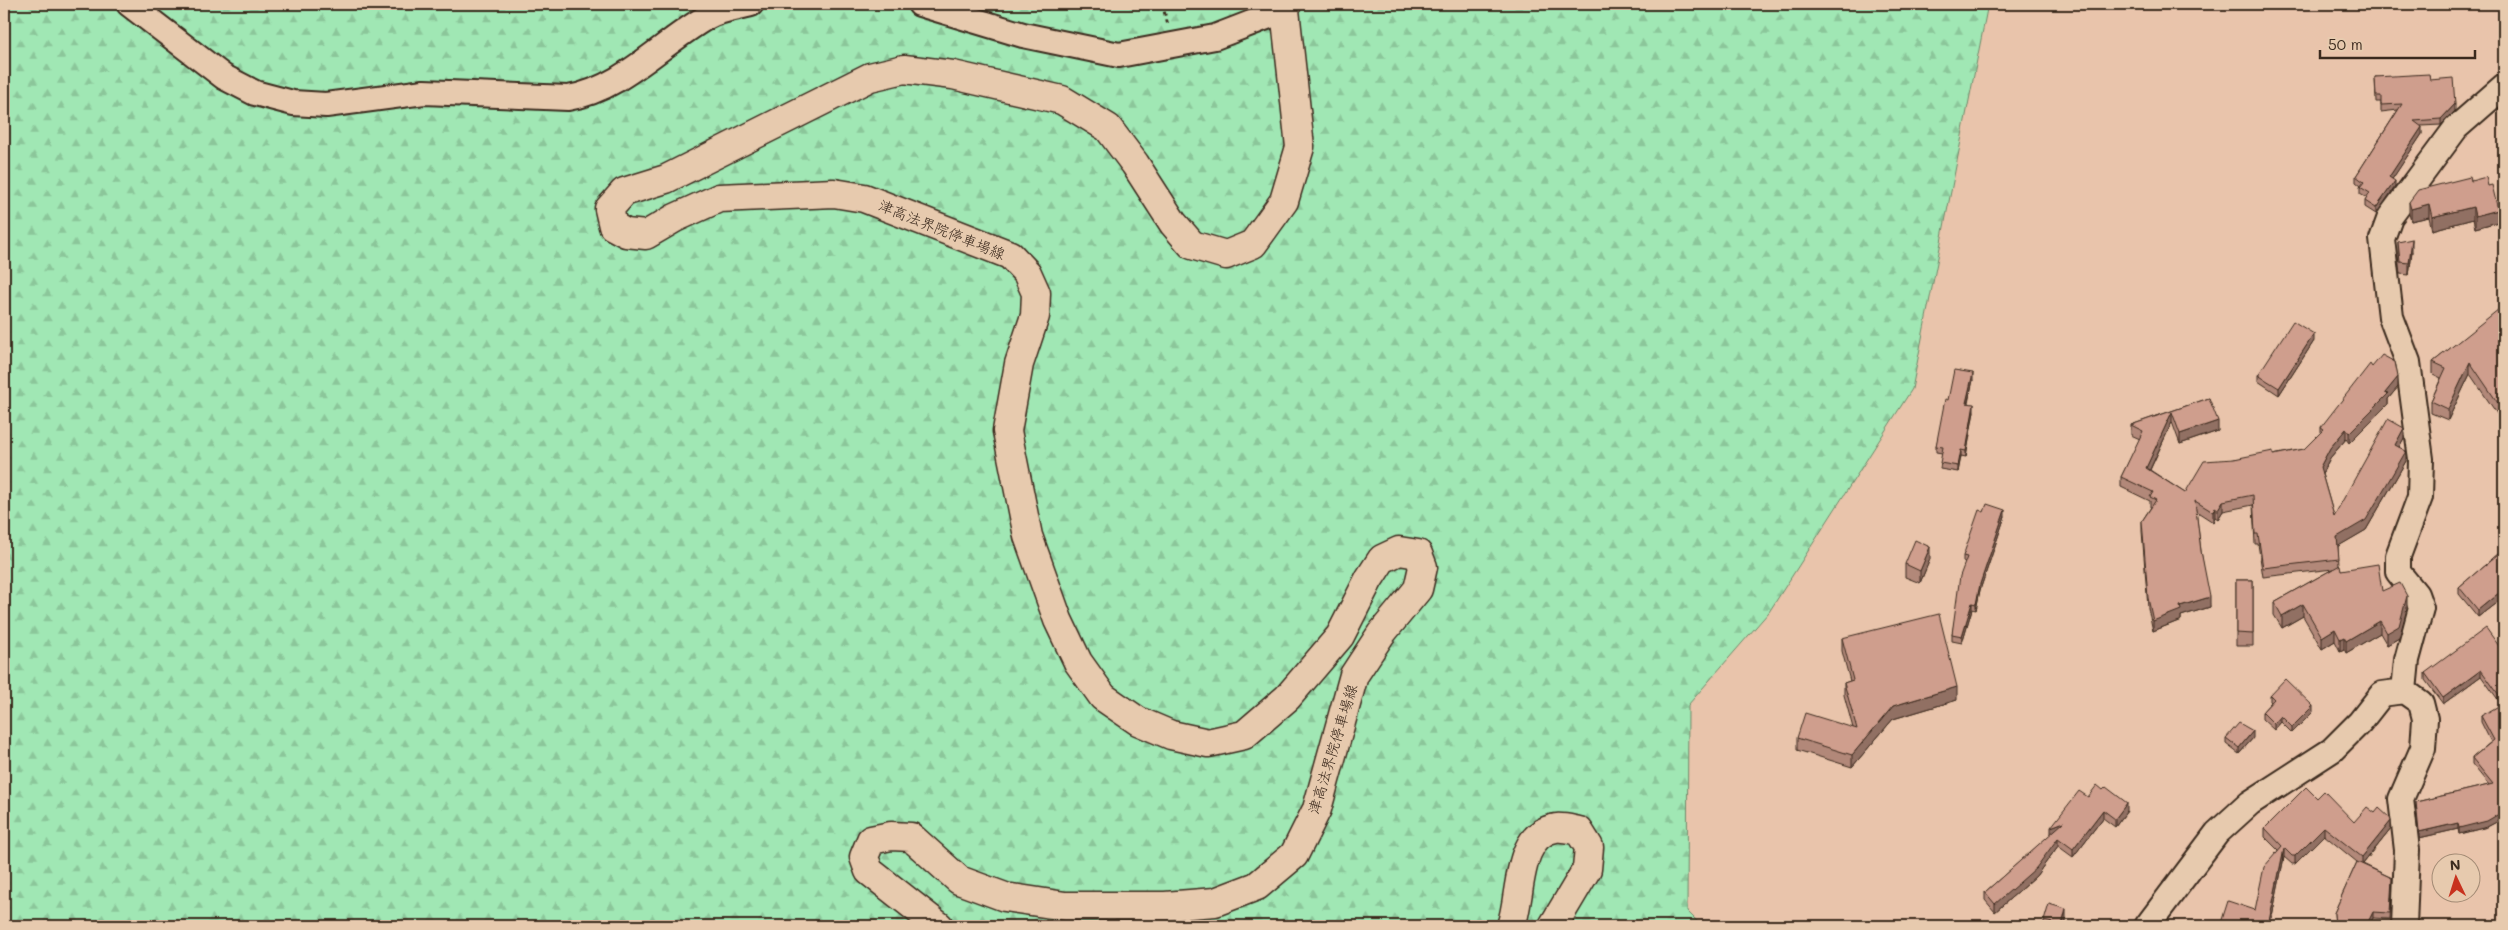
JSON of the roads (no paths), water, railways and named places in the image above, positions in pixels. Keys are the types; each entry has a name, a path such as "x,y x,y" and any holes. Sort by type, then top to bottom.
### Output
{"main road":[{"name":"津高法界院停車場線","path":"939,926 869,871 864,856 871,840 891,836 911,837 959,880 1005,897 1065,906 1165,906 1215,902 1257,886 1294,855 1310,824 1317,808 1354,675 1381,634 1418,589 1423,567 1418,554 1399,551 1382,559 1369,578 1340,636 1287,698 1244,734 1208,743 1171,736 1138,720 1103,697 1078,662 1058,620 1028,536 1007,431 1019,364 1035,316 1036,294 1027,273 1010,254 864,198 834,194 719,198 675,218 646,235 626,233 613,226 609,209 624,192 666,179 870,77 904,69 953,75 1062,100 1108,128 1135,164 1173,223 1192,244 1226,255 1253,244 1284,201 1300,147 1286,7"},
{"path":"1511,926 1516,911 1524,857 1534,839 1556,828 1579,831 1589,847 1587,869 1553,926"}],"street":[{"path":"129,4 224,77 255,93 293,103 326,105 424,92 568,98 589,94 611,84 708,16 751,4"},
{"path":"920,4 1023,35 1119,55 1215,36 1286,7"},
{"path":"2404,691 2407,660 2421,608 2416,594 2398,572 2398,556 2420,497 2420,459 2408,362 2391,317 2382,239 2390,217 2456,128 2504,86"},
{"path":"2147,926 2217,833 2250,803 2332,750 2360,722 2382,694 2404,691 2421,703 2425,719 2423,748 2401,800 2407,850 2404,926"}]}
